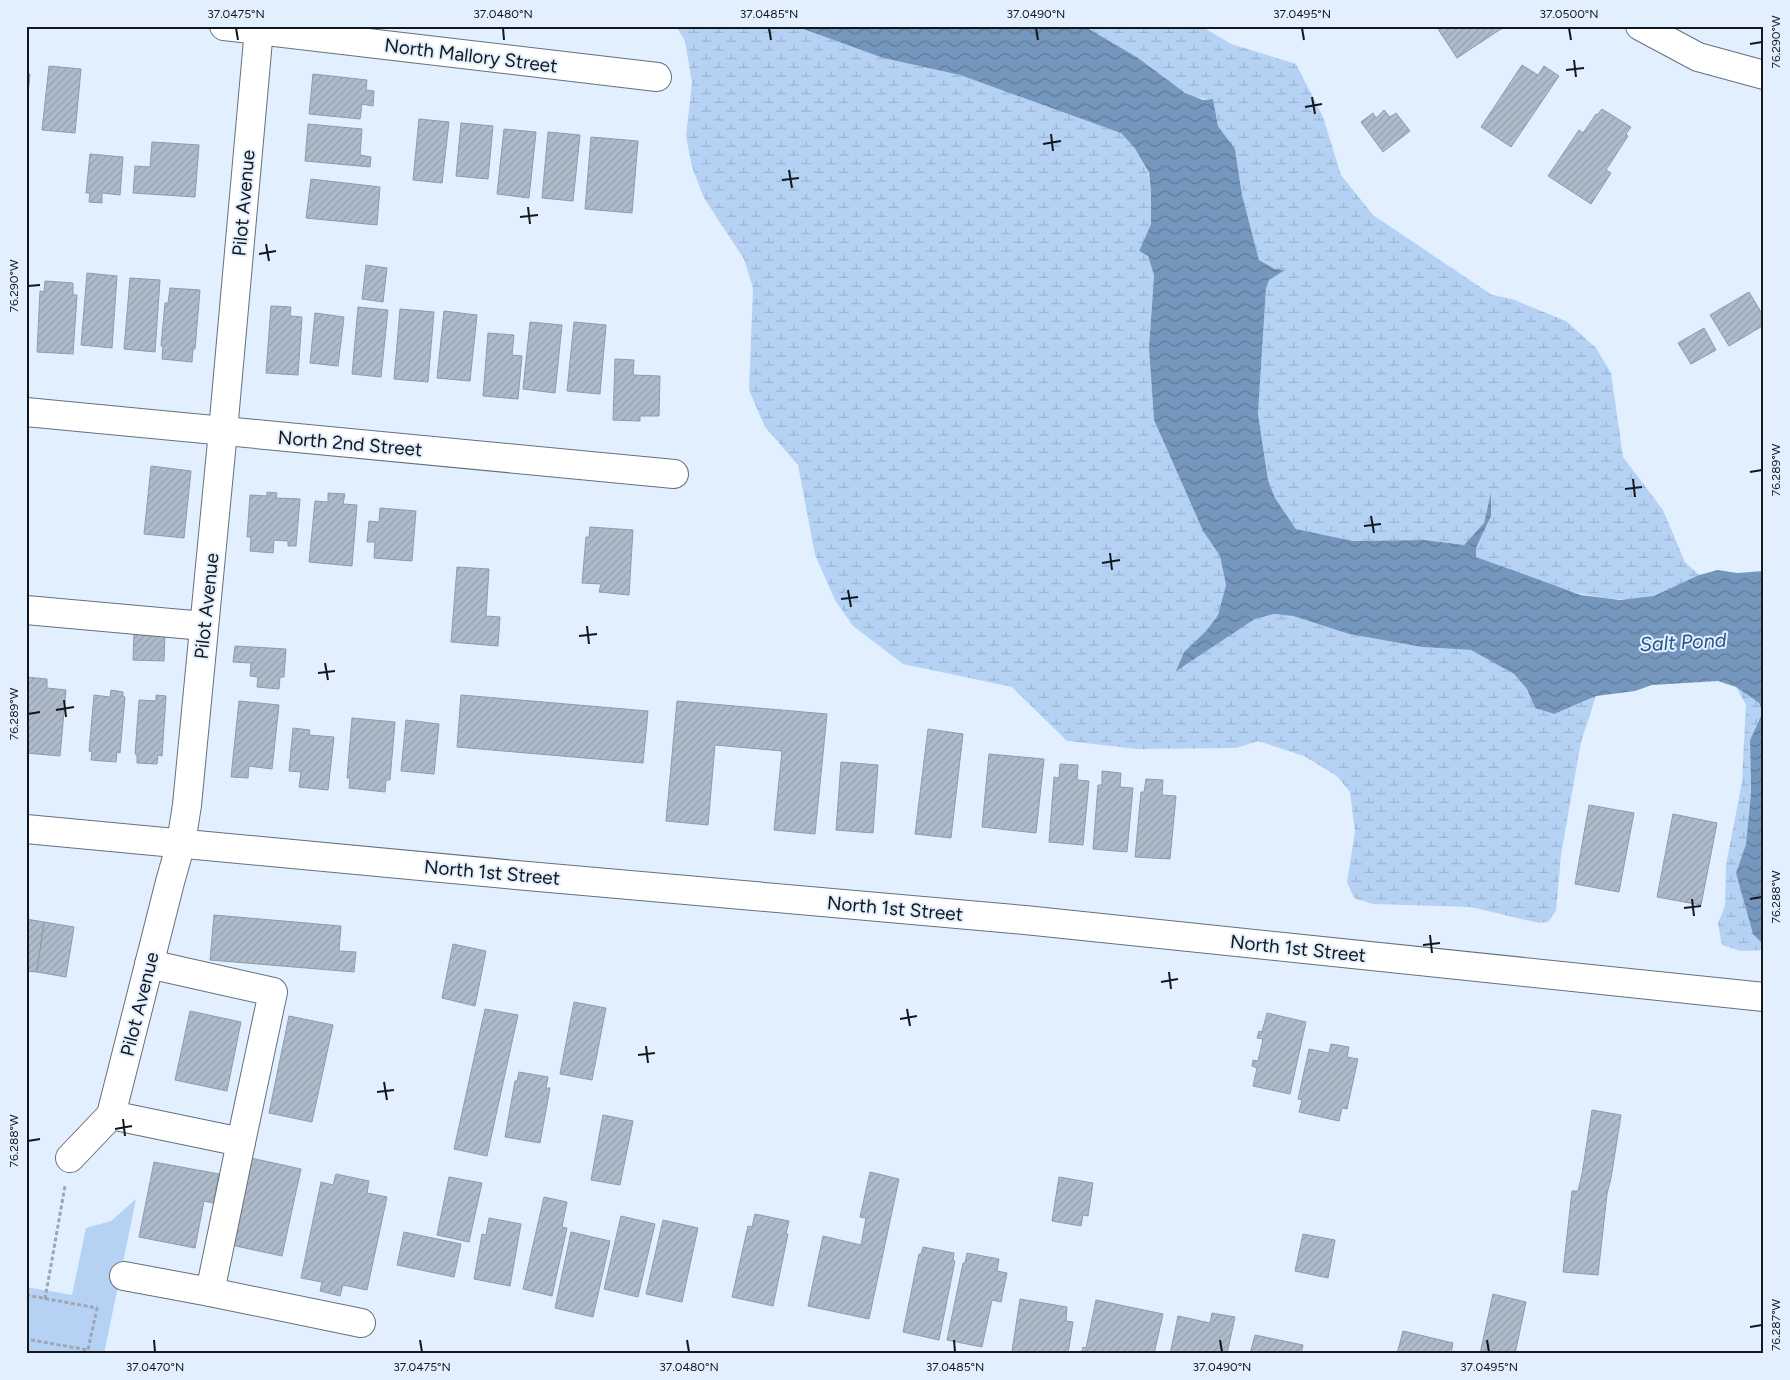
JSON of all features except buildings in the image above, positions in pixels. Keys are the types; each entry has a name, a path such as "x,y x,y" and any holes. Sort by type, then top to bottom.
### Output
{"street":[{"name":"North Mallory Street","path":"224,26 657,77"},
{"path":"1640,26 1698,57 1764,75"},
{"name":"Pilot Avenue","path":"70,1158 111,1115 181,843 187,805 223,431 258,29"},
{"name":"North 2nd Street","path":"26,412 674,474"},
{"path":"26,610 204,626"},
{"name":"North 1st Street","path":"26,829 181,843 204,847 412,864 516,876 572,879 1035,921 1764,997"},
{"path":"149,964 273,992 210,1292"},
{"path":"111,1115 240,1142"},
{"path":"124,1276 361,1323"}],"path":[{"path":"45,1299 70,1158"},
{"path":"26,1295 97,1308 88,1350 26,1339"}],"green space":[{"path":"676,26 795,26 883,58 960,75 1122,133 1134,147 1148,173 1151,193 1151,224 1139,251 1148,256 1154,275 1149,348 1154,420 1203,531 1220,556 1226,585 1218,615 1206,631 1184,652 1177,670 1255,619 1274,614 1293,616 1349,634 1422,647 1471,650 1514,674 1527,689 1535,708 1553,714 1596,696 1581,742 1561,855 1556,911 1548,922 1539,923 1471,907 1373,904 1354,898 1347,882 1355,832 1350,792 1337,776 1304,756 1258,741 1236,748 1137,749 1067,741 1012,687 903,664 853,626 835,600 815,555 798,465 765,427 749,390 753,288 744,259 704,198 692,167 686,136 692,83 685,41"},
{"path":"1084,26 1201,26 1231,44 1296,64 1323,117 1341,175 1373,215 1492,295 1512,299 1566,321 1596,348 1611,373 1623,457 1663,510 1685,562 1699,575 1660,594 1632,599 1587,595 1518,573 1476,557 1476,548 1491,516 1491,496 1484,523 1464,545 1425,540 1353,541 1296,529 1275,498 1268,480 1258,414 1266,289 1269,280 1284,270 1275,269 1259,260 1242,195 1235,149 1218,126 1213,99 1191,96 1182,91 1137,58"},
{"path":"1736,687 1760,703 1763,712 1750,740 1751,792 1746,844 1736,873 1760,941 1764,938 1764,950 1741,951 1722,945 1718,924 1725,905 1726,865 1742,782 1746,705"},
{"path":"136,1199 104,1354 26,1354 26,1287 72,1295 86,1228 111,1221"}],"water":[{"name":"Salt Pond","path":"795,26 1084,26 1138,58 1185,93 1203,100 1213,99 1218,126 1235,149 1242,195 1259,260 1275,269 1285,270 1269,280 1266,289 1258,414 1268,480 1275,498 1296,529 1353,541 1425,540 1464,545 1484,523 1491,493 1491,516 1476,548 1476,557 1581,595 1620,600 1654,596 1699,575 1718,570 1737,573 1764,571 1764,938 1761,942 1753,934 1736,873 1746,844 1751,792 1750,740 1763,712 1759,703 1736,687 1718,681 1652,685 1635,691 1596,696 1554,714 1535,708 1527,689 1514,674 1471,650 1422,647 1349,634 1293,616 1274,614 1255,619 1176,671 1184,652 1206,631 1218,615 1226,585 1220,556 1203,531 1154,420 1149,348 1154,275 1148,256 1139,251 1151,224 1151,193 1149,173 1134,147 1121,133 960,75 883,58"}]}
